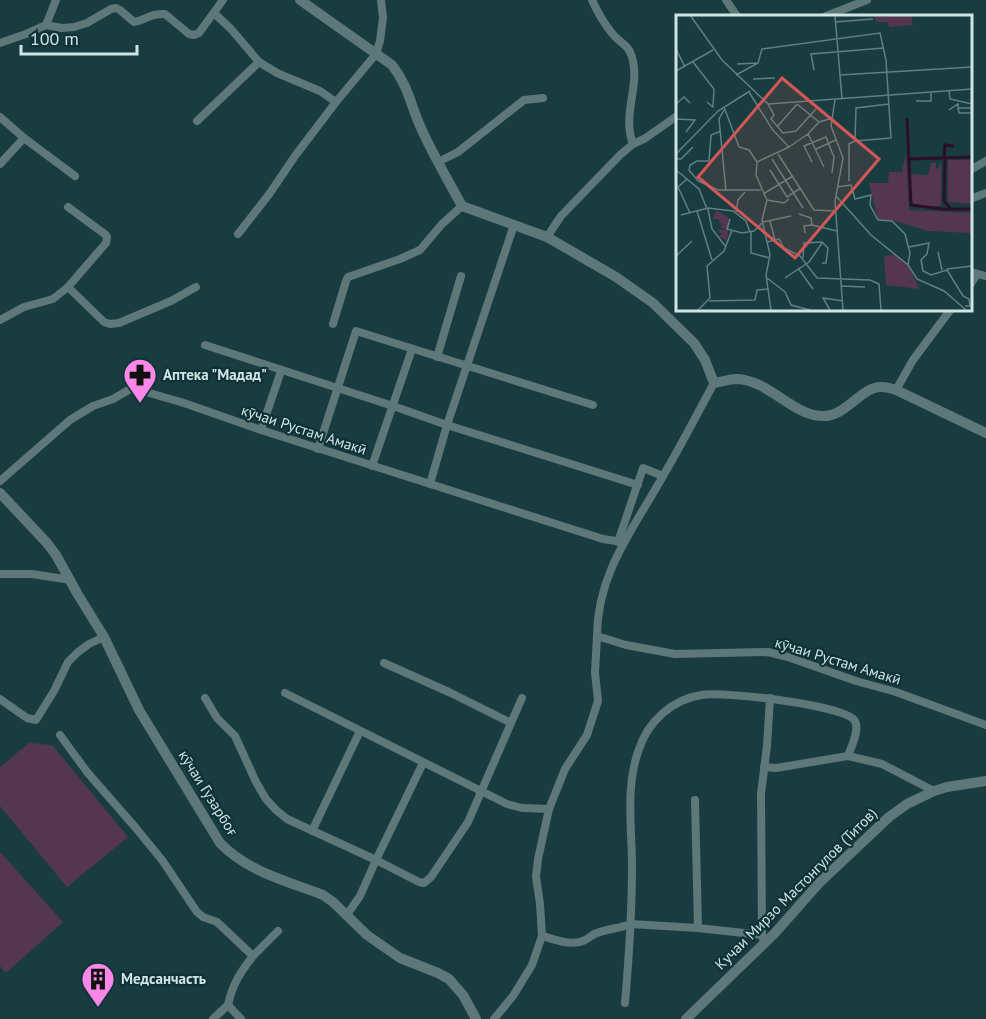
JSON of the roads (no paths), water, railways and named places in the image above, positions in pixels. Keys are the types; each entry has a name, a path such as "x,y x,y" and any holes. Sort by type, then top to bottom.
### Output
{"street":[{"path":"46,25 56,0"},
{"path":"0,43 46,25 62,28 74,27 116,8 134,22 152,15 165,14 189,34 194,35 199,33 223,0"},
{"path":"300,0 392,65 401,77 420,127 462,206 547,237 616,277 653,303 694,343 705,360 714,383"},
{"path":"238,234 336,102 376,54 383,18 381,0"},
{"path":"592,0 611,33 624,42 630,50 634,73 629,106 629,125 633,144"},
{"path":"726,0 736,15"},
{"path":"829,15 867,0"},
{"path":"214,13 259,62 277,73 320,91 336,102"},
{"path":"197,121 259,62"},
{"path":"438,162 458,152 524,100 543,98"},
{"path":"0,117 75,176"},
{"path":"547,237 561,216 620,155 676,117"},
{"path":"0,164 24,138"},
{"path":"971,169 986,161"},
{"path":"971,198 986,193"},
{"path":"333,324 348,277 420,250 442,224 462,206"},
{"path":"0,320 24,307 53,298 68,287 107,241 106,235 68,207"},
{"path":"430,484 447,425 514,225"},
{"path":"437,357 461,276"},
{"path":"68,287 104,322 110,324 118,323 171,301 196,287"},
{"path":"896,390 913,360 950,310"},
{"path":"318,449 356,331 593,405"},
{"path":"205,345 638,485"},
{"path":"372,466 412,349"},
{"path":"261,430 281,370"},
{"path":"714,383 737,379 761,385 808,413 822,416 835,414 852,404 868,390 881,387 896,390 986,433"},
{"path":"621,542 663,476 714,383"},
{"name":"кӯчаи Рустам Амакӣ","path":"0,481 70,420 93,406 113,399 132,388 603,539 621,542"},
{"path":"494,1019 513,996 532,965 542,936 536,878 538,859 549,809 565,769 587,735 598,700 595,673 600,600 644,468 663,476"},
{"name":"кӯчаи Гузарбоғ","path":"0,493 56,555 104,638 139,710 220,843 239,860 254,869 324,895 367,935 400,958 449,979 463,995 476,1019"},
{"path":"0,574 32,574 70,580"},
{"name":"кӯчаи Рустам Амакӣ","path":"597,636 626,645 675,654 768,652 896,692 986,724"},
{"path":"0,699 27,718 36,720 54,692 68,662 89,644 104,638"},
{"path":"384,663 511,723"},
{"path":"285,693 507,804 522,808 549,809"},
{"path":"625,1003 631,924 630,799 639,749 648,729 662,713 679,702 700,695 728,694 770,698 826,709 850,716 854,720 856,730 848,756"},
{"path":"205,698 218,718 235,736 256,782 276,810 287,819 419,882 428,881 468,822 522,698"},
{"path":"542,936 572,943 597,933 631,924 698,928 763,938 761,794 770,698"},
{"path":"312,831 360,731"},
{"path":"60,735 87,772 162,860 197,912 217,922 253,956"},
{"path":"764,767 776,768 848,756 882,764 934,792"},
{"path":"346,916 360,896 423,763"},
{"name":"Кучаи Мирзо Мастонгулов (Титов)","path":"686,1019 763,938 889,817 908,804 947,787 986,781"},
{"path":"695,800 698,928"},
{"path":"213,1019 228,1005 239,974 278,931"},
{"path":"228,1005 241,1019"}],"place":[{"name":"Аптека \"Мадад\"","path":"140,404"},
{"name":"Медсанчасть","path":"98,1008"}]}
